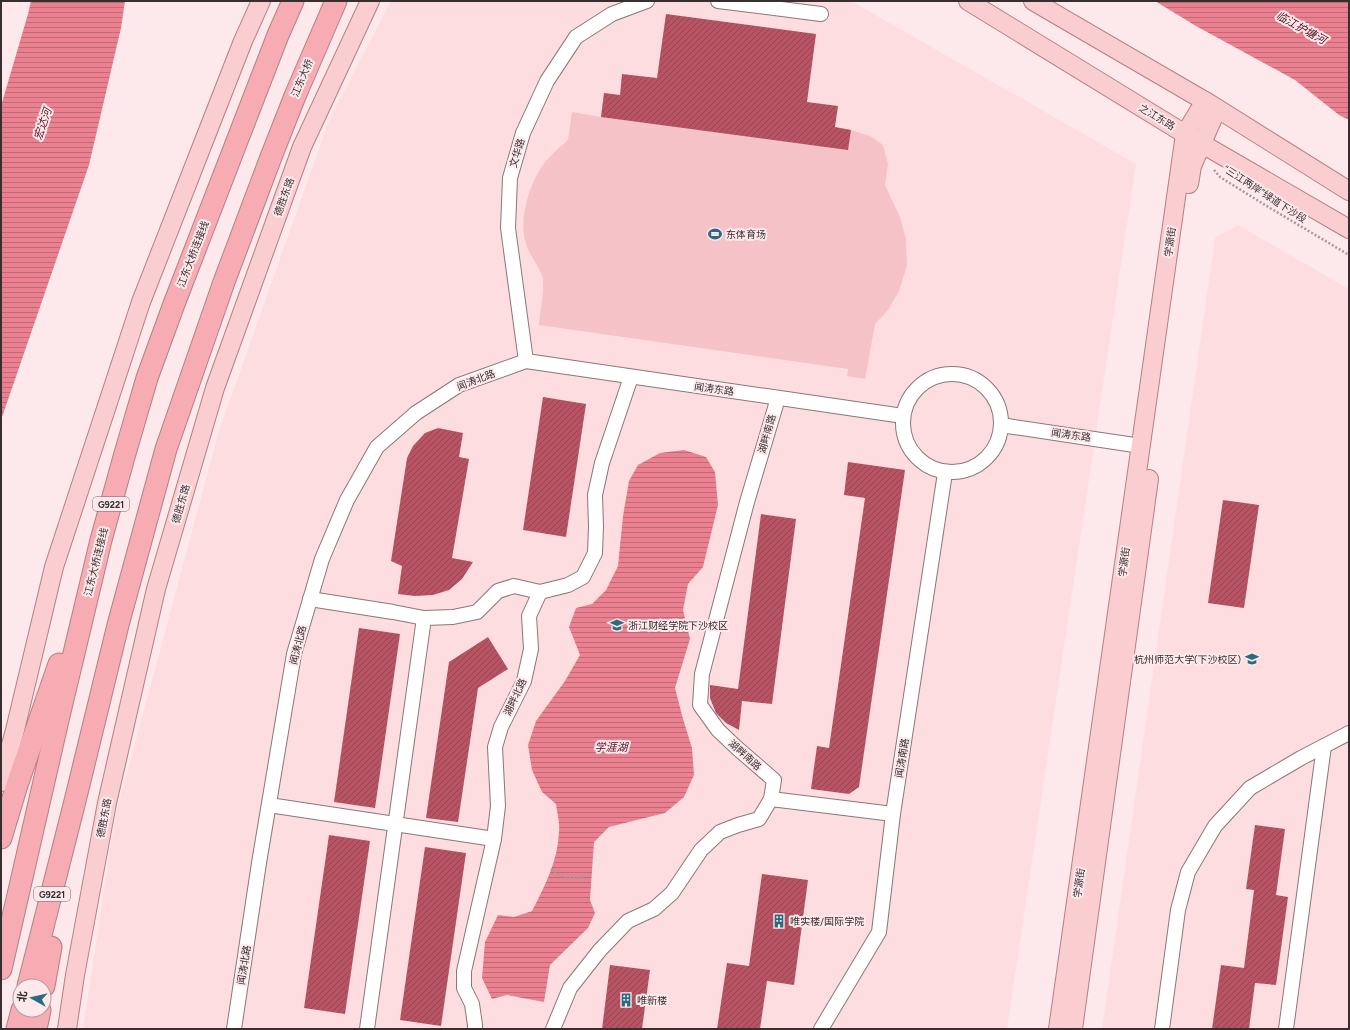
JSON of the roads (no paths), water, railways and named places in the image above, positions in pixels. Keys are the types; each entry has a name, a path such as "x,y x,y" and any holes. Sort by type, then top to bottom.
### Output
{"highway":[{"name":"江东大桥连接线","path":"1,969 101,540 124,457 148,378 174,304 278,35 293,1"},
{"name":"江东大桥","path":"75,801 118,625 166,449 224,282 271,157 295,96 336,1"},
{"path":"1,838 17,785 60,662 83,617"},
{"path":"45,978 75,801"},
{"name":"G9221","path":"30,978 75,801"},
{"name":"江东大桥连接线","path":"1,919 22,877"}],"main road":[{"path":"1,782 54,567 141,302 243,41 261,1"},
{"name":"德胜东路","path":"67,1029 75,975 107,803 156,589 215,388 302,147 370,1"},
{"name":"之江东路","path":"968,1 1185,134 1200,146 1349,229"},
{"path":"1033,1 1211,105 1349,190"},
{"path":"1073,1029 1192,166 1200,146 1211,105"},
{"name":"学源街","path":"1058,1029 1185,134 1211,105"}],"street":[{"name":"文华路","path":"526,362 508,228 510,178 523,133 547,81 576,37 612,14 647,1"},
{"path":"718,1 821,14"},
{"name":"闻涛东路","path":"526,362 903,416"},
{"name":"闻涛北路","path":"234,1029 294,654 322,559 347,500 377,447 416,413 459,385 526,362"},
{"path":"942,375 964,375 979,382 991,393 999,408 1001,425 998,441 990,455 977,466 967,470 945,473 930,468 917,459 912,453 908,447 903,432 903,416 908,400 918,387 932,378 942,375"},
{"path":"310,599 424,618 453,617 478,612 498,591 514,586 540,592 568,585 583,577 595,553 595,495 602,463 631,377"},
{"name":"湖畔南路","path":"553,1029 570,988 600,950 628,921 654,909 672,893 701,850 720,832 759,819 771,799 774,780 718,730 700,705 702,674 747,502 778,398"},
{"name":"闻涛东路","path":"1001,425 1141,446"},
{"name":"闻涛南路","path":"821,1029 879,932 893,814 945,473"},
{"name":"湖畔北路","path":"475,1029 476,1025 472,1004 464,988 464,971 494,839 498,806 495,747 501,727 524,681 531,649 529,616 540,592"},
{"path":"367,1029 424,618"},
{"path":"1162,1029 1178,910 1188,872 1215,826 1250,788 1301,758 1349,733"},
{"path":"1286,1029 1324,746"},
{"path":"771,799 893,814"},
{"path":"269,805 494,839"}],"water":[{"name":"宏达河","path":"31,1 125,1 121,28 89,165 1,420 1,106"},
{"name":"临江护塘河","path":"1155,1 1349,1 1349,120 1339,115 1295,80 1196,26"},
{"name":"学涯湖","path":"684,450 706,457 715,472 718,505 703,567 688,584 683,610 690,639 675,688 692,748 694,775 684,797 665,813 609,827 594,842 590,900 595,913 588,928 550,965 544,1002 507,995 492,999 482,978 485,942 498,915 514,917 532,911 550,873 558,842 559,825 556,804 542,792 532,770 528,745 536,721 565,681 580,655 569,627 576,608 592,604 606,590 618,566 623,516 629,481 638,465 660,453"}],"place":[{"name":"东体育场","path":"715,234"},
{"name":"浙江财经学院下沙校区","path":"617,625"},
{"name":"杭州师范大学(下沙校区)","path":"1252,659"},
{"name":"唯实楼/国际学院","path":"779,921"},
{"name":"唯新楼","path":"626,1000"}]}
